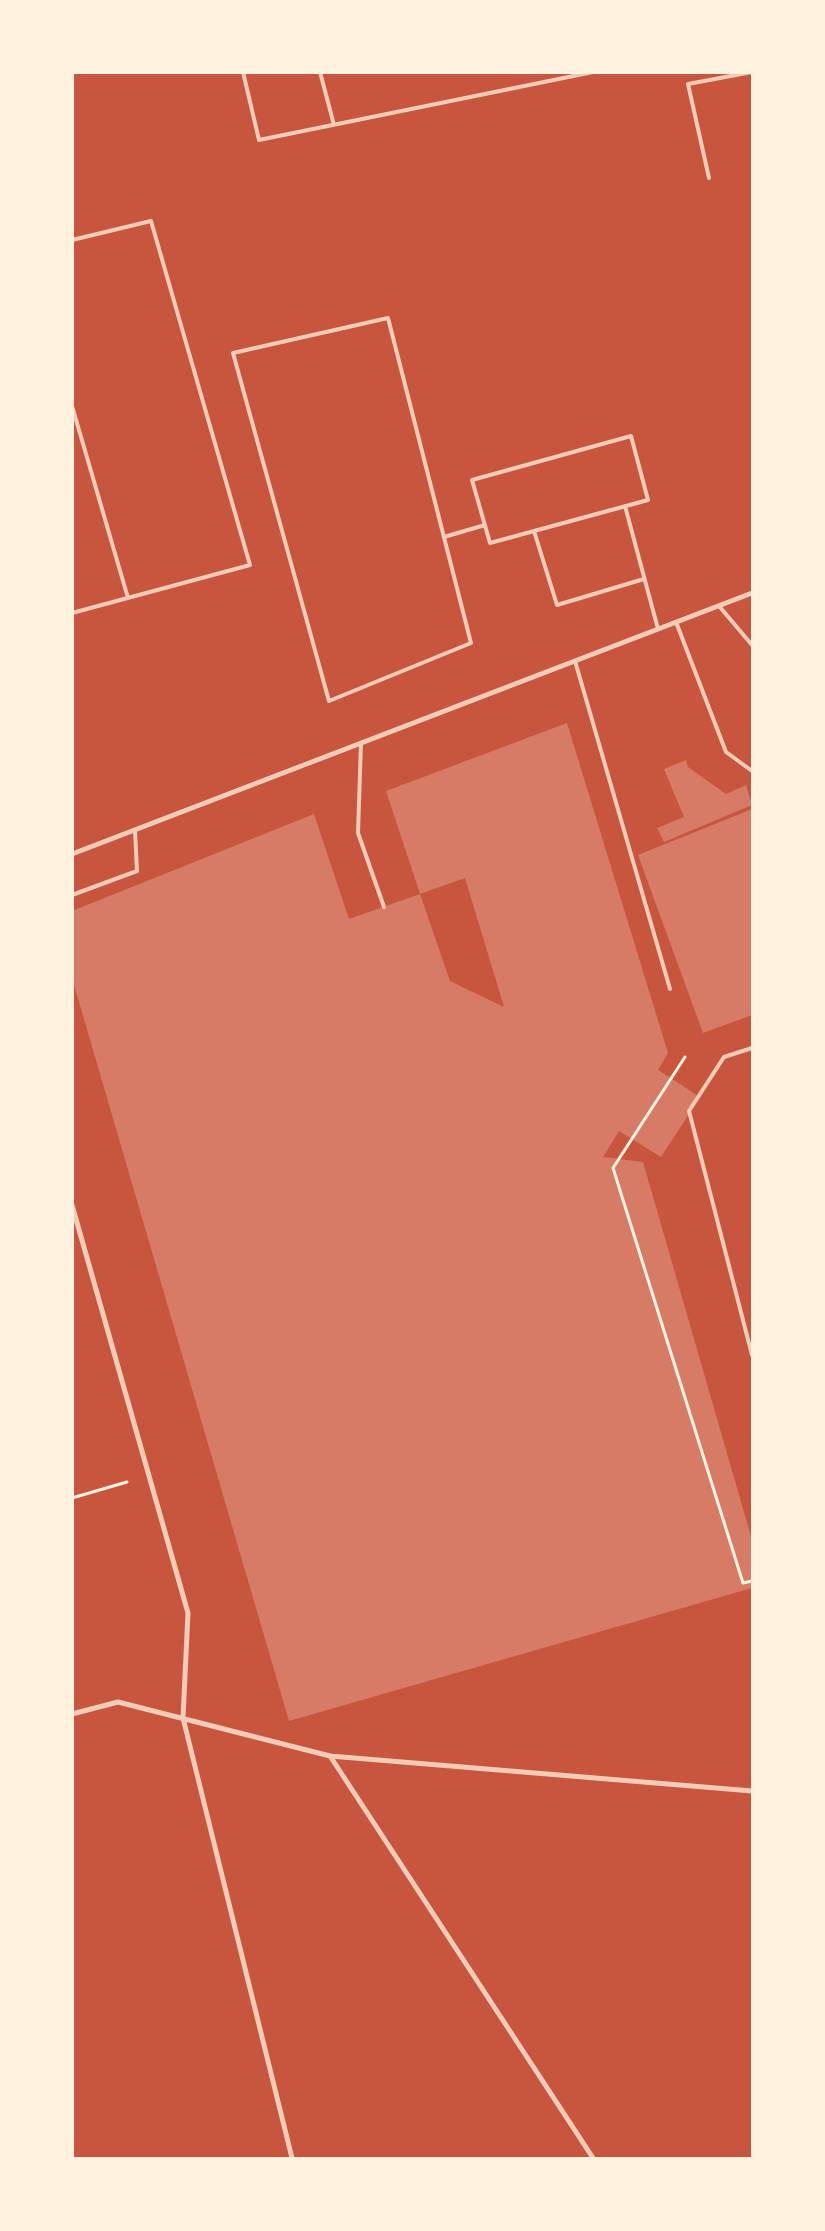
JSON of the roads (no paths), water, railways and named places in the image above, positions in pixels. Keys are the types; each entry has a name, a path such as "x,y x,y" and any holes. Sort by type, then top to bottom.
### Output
{"street":[{"path":"72,854 752,593"},
{"path":"72,1205 188,1613 183,1718 292,2158"},
{"path":"72,1714 118,1702 330,1756 752,1791"},
{"path":"330,1756 593,2158"}],"lane":[{"path":"243,72 259,140 593,72"},
{"path":"320,72 334,125"},
{"path":"709,178 688,84 752,72"},
{"path":"72,240 151,221 250,565 72,613"},
{"path":"388,318 444,537 471,643 329,701 233,353 388,318"},
{"path":"72,406 128,598"},
{"path":"631,436 648,500 625,506 490,543 472,480 631,436"},
{"path":"625,506 658,629"},
{"path":"444,537 485,525"},
{"path":"534,531 558,605 644,579"},
{"path":"719,606 752,645"},
{"path":"676,622 726,752 752,771"},
{"path":"575,661 670,989"},
{"path":"361,743 358,833 384,907"},
{"path":"72,896 137,871 135,830"},
{"path":"752,1048 724,1057 689,1111 752,1355"}]}
